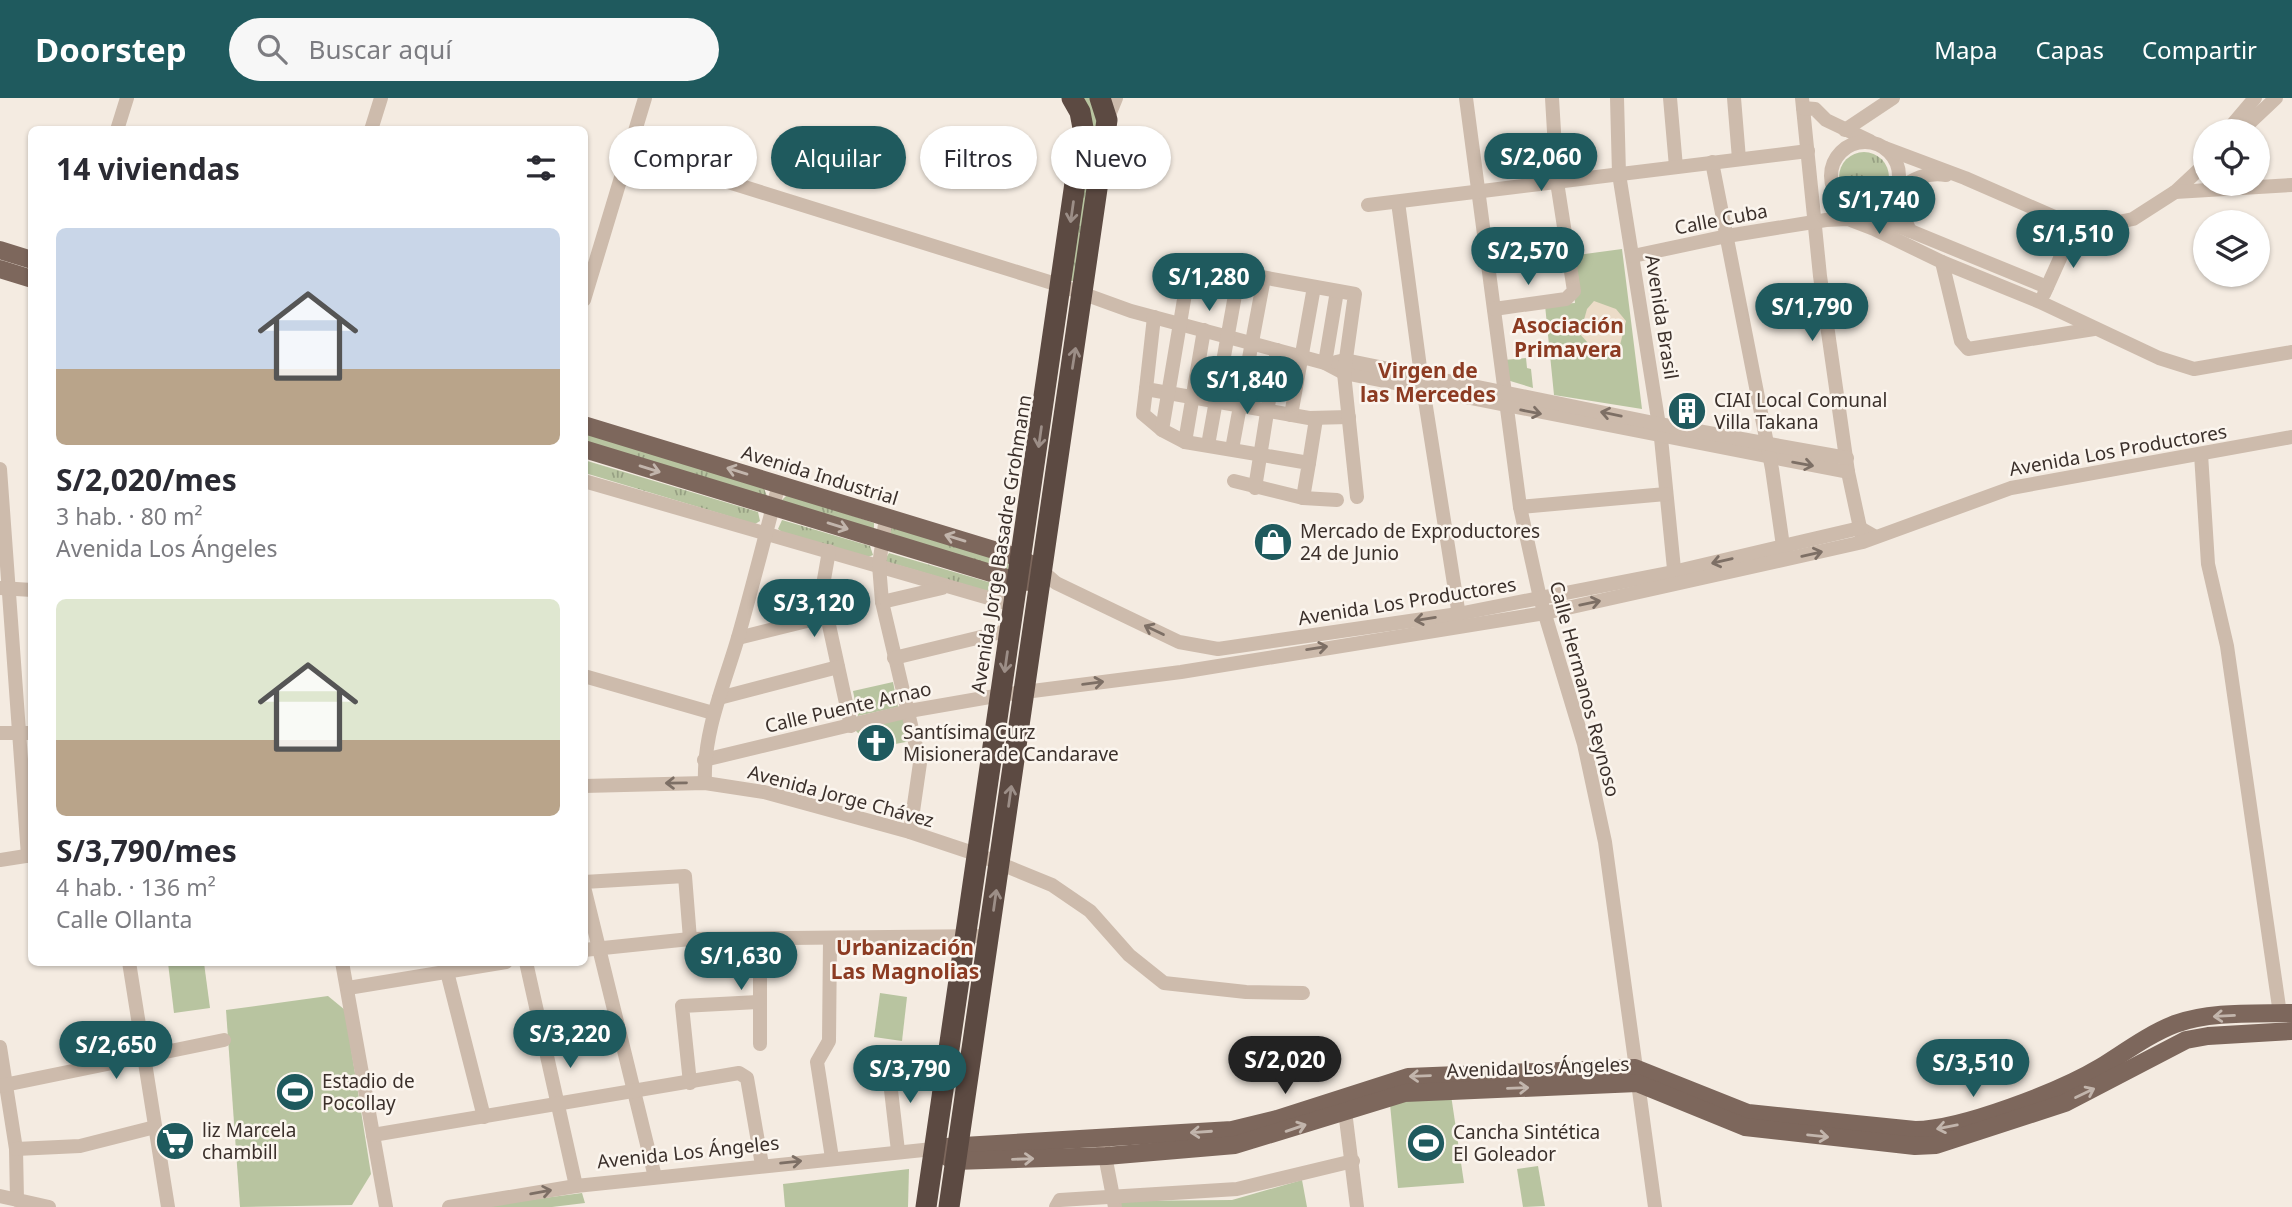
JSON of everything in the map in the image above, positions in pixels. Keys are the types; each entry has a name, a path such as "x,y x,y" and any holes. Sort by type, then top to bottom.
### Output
{"highway":[{"name":"Avenida Jorge Basadre Grohmann","path":"949,1207 1040,576 1042,489 1062,286 1083,128 1080,112 1072,98"},
{"name":"Avenida Jorge Basadre Grohmann","path":"926,1207 1020,558 1042,489 1084,294 1107,120 1100,98"}],"main road":[{"path":"0,250 28,259"},
{"path":"0,269 28,278"},
{"name":"Avenida Industrial","path":"588,426 1020,558 1040,576"},
{"path":"588,451 1017,581 1040,576"},
{"name":"Avenida Los Ángeles","path":"1104,1148 1232,1130 1381,1091 1405,1093 1636,1075 1734,1124 1777,1124 1915,1146 1948,1143 2065,1103 2175,1044 2277,1018 2292,1031"},
{"name":"Avenida Los Ángeles","path":"933,1149 956,1154 1235,1145 1345,1111 1381,1091"}],"street":[{"path":"118,126 127,98"},
{"path":"372,126 381,98"},
{"path":"637,126 645,98"},
{"path":"1107,120 1108,98"},
{"path":"1107,120 1116,98"},
{"name":"Calle Hermanos Reynoso","path":"1466,98 1476,192 1520,507 1540,598 1584,744 1605,842 1655,1207"},
{"path":"1494,309 1566,299 1574,285 1557,182 1552,98"},
{"name":"Avenida Brasil","path":"1617,98 1619,174 1660,431 1674,578"},
{"path":"1670,98 1676,167"},
{"path":"1734,98 1739,159"},
{"path":"1845,130 1864,120 1893,98"},
{"path":"2237,119 2255,98"},
{"path":"2254,119 2276,98"},
{"path":"1809,103 1826,120 1845,130 2075,225 2104,227 2123,223 2175,192 2193,175"},
{"path":"1809,103 1809,158 1820,213"},
{"path":"1859,136 1864,120"},
{"path":"1866,535 1847,465 1820,276 1822,184 1839,154 1855,143 1880,146 1897,163 1899,182 1895,194 1910,231"},
{"path":"1368,205 1739,159 1809,158"},
{"path":"1809,158 1822,184 1859,210 2047,286"},
{"path":"1712,162 1769,452 1784,553"},
{"path":"1834,163 1831,180 1839,198"},
{"path":"2175,192 2193,171"},
{"path":"1859,210 1879,208 1912,179 1934,173 1965,178"},
{"path":"2175,192 2292,185"},
{"path":"588,287 618,189"},
{"path":"751,189 1154,317 1301,357 1422,382 1503,391 1660,431"},
{"path":"1820,213 1830,200 1839,198"},
{"path":"1398,202 1422,382 1459,621"},
{"path":"1820,213 1848,219 1874,229 1942,262 2132,343 2159,358 2194,369 2292,352"},
{"name":"Calle Cuba","path":"1633,256 1820,213"},
{"path":"2040,302 2075,225"},
{"path":"1942,262 1961,341 1968,349 2094,329"},
{"path":"1162,430 1166,392 1190,264 1345,291 1356,300 1345,367 1357,497"},
{"path":"1208,445 1239,273"},
{"path":"1232,449 1254,343 1264,278"},
{"path":"1291,415 1314,287"},
{"path":"1325,363 1345,291"},
{"path":"1154,317 1143,414 1162,430 1185,442 1309,463"},
{"path":"1185,442 1203,330"},
{"path":"1255,488 1277,350"},
{"path":"1422,382 1506,407 1660,431 1847,465"},
{"path":"1146,389 1316,419 1349,417"},
{"path":"1303,498 1316,419"},
{"name":"Avenida Los Productores","path":"1040,576 1179,642 1197,648 1236,648 1545,613 1674,578 1866,535 2011,488 2292,437"},
{"path":"2201,454 2208,565 2227,646 2277,1018"},
{"path":"0,469 4,589 24,733 28,815"},
{"path":"1234,481 1303,498 1337,500"},
{"path":"588,482 1013,605"},
{"path":"705,783 704,760 713,713 738,638 779,484"},
{"path":"1520,507 1666,494"},
{"path":"886,517 878,565 882,602 920,763 909,832"},
{"path":"829,551 823,585 827,616 851,726"},
{"name":"Avenida Los Productores","path":"1025,692 1181,672 1459,621 1540,598 1674,578"},
{"path":"882,602 944,587"},
{"path":"4,589 28,590"},
{"path":"738,638 827,616"},
{"path":"894,658 1010,630"},
{"path":"1179,642 1185,662 1181,672"},
{"path":"719,698 838,667"},
{"path":"588,678 713,713"},
{"name":"Calle Puente Arnao","path":"704,760 909,711 1025,692"},
{"path":"0,733 24,733"},
{"name":"Avenida Jorge Chávez","path":"588,786 705,783 764,792 909,832 979,855 1052,885 1090,911 1129,955 1164,983 1246,992 1304,993"},
{"path":"0,860 28,856"},
{"path":"588,884 685,876 690,939"},
{"path":"588,900 655,1177"},
{"path":"588,949 690,939 830,940 990,936"},
{"path":"760,940 760,1044"},
{"path":"830,940 829,1041 817,1062 832,1158"},
{"path":"130,966 142,1058 168,1207"},
{"path":"343,966 386,1207"},
{"path":"527,966 576,1186"},
{"path":"348,988 446,967 484,1116"},
{"path":"690,1083 682,1006 758,1002"},
{"path":"4,1085 224,1040"},
{"path":"0,1047 16,1149 17,1200"},
{"path":"888,1064 898,1151"},
{"path":"373,1135 745,1074 762,1165"},
{"path":"1345,1111 1357,1207"},
{"path":"16,1149 80,1146 155,1127"},
{"path":"1104,1148 1114,1202"},
{"name":"Avenida Los Ángeles","path":"449,1207 576,1186 933,1149"},
{"path":"1056,1207 1060,1200 1114,1202 1237,1189 1353,1161"},
{"path":"0,1196 48,1207"}],"green space":[{"path":"1080,98 1090,98 1098,114 1096,126 1078,126"},
{"path":"1864,152 1882,159 1889,177 1882,195 1864,202 1846,195 1839,177 1846,159"},
{"path":"1075,189 1088,189 1076,281 1070,281"},
{"path":"1622,249 1642,409 1554,395 1545,305 1575,303 1570,256"},
{"path":"1526,358 1527,368 1531,369 1533,388 1507,380 1504,360"},
{"path":"588,432 763,486 767,496 588,444"},
{"path":"588,461 758,512 760,521 755,524 588,474"},
{"path":"788,494 874,523 874,529 781,501"},
{"path":"782,520 870,546 873,555 868,557 782,532 778,529"},
{"path":"893,525 1009,563 1008,569 1004,571 889,536 888,528"},
{"path":"889,553 1002,586 1004,596 884,561"},
{"path":"893,682 898,707 858,716 853,691"},
{"path":"904,718 911,741 885,746 878,736 862,737 854,729"},
{"path":"168,966 204,966 210,1008 174,1013"},
{"path":"880,993 907,997 902,1041 874,1037"},
{"name":"Estadio de Pocollay","path":"328,996 345,1010 371,1174 352,1205 240,1207 226,1010"},
{"name":"Cancha Sintética El Goleador","path":"1451,1095 1464,1183 1398,1188 1390,1104"},
{"path":"1538,1166 1545,1206 1523,1207 1517,1169"},
{"path":"909,1169 908,1207 785,1207 783,1184"},
{"path":"1302,1180 1307,1207 1121,1207 1119,1201 1232,1200"},
{"path":"582,1193 585,1203 552,1207 476,1207"}],"shaded area":[{"path":"1594,301 1616,309 1626,321 1618,353 1595,351 1580,334 1587,309"}],"place":[{"name":"CIAI Local Comunal Villa Takana","path":"1687,411"},
{"name":"Mercado de Exproductores 24 de Junio","path":"1273,542"},
{"name":"Santísima Curz Misionera de Candarave","path":"876,743"},
{"name":"Estadio de Pocollay","path":"295,1092"},
{"name":"liz Marcela chambill","path":"175,1141"},
{"name":"Cancha Sintética El Goleador","path":"1426,1143"}],"district":[{"name":"Asociación Primavera","path":"1568,338"},
{"name":"Virgen de las Mercedes","path":"1428,383"},
{"name":"Urbanización Las Magnolias","path":"905,960"}]}
